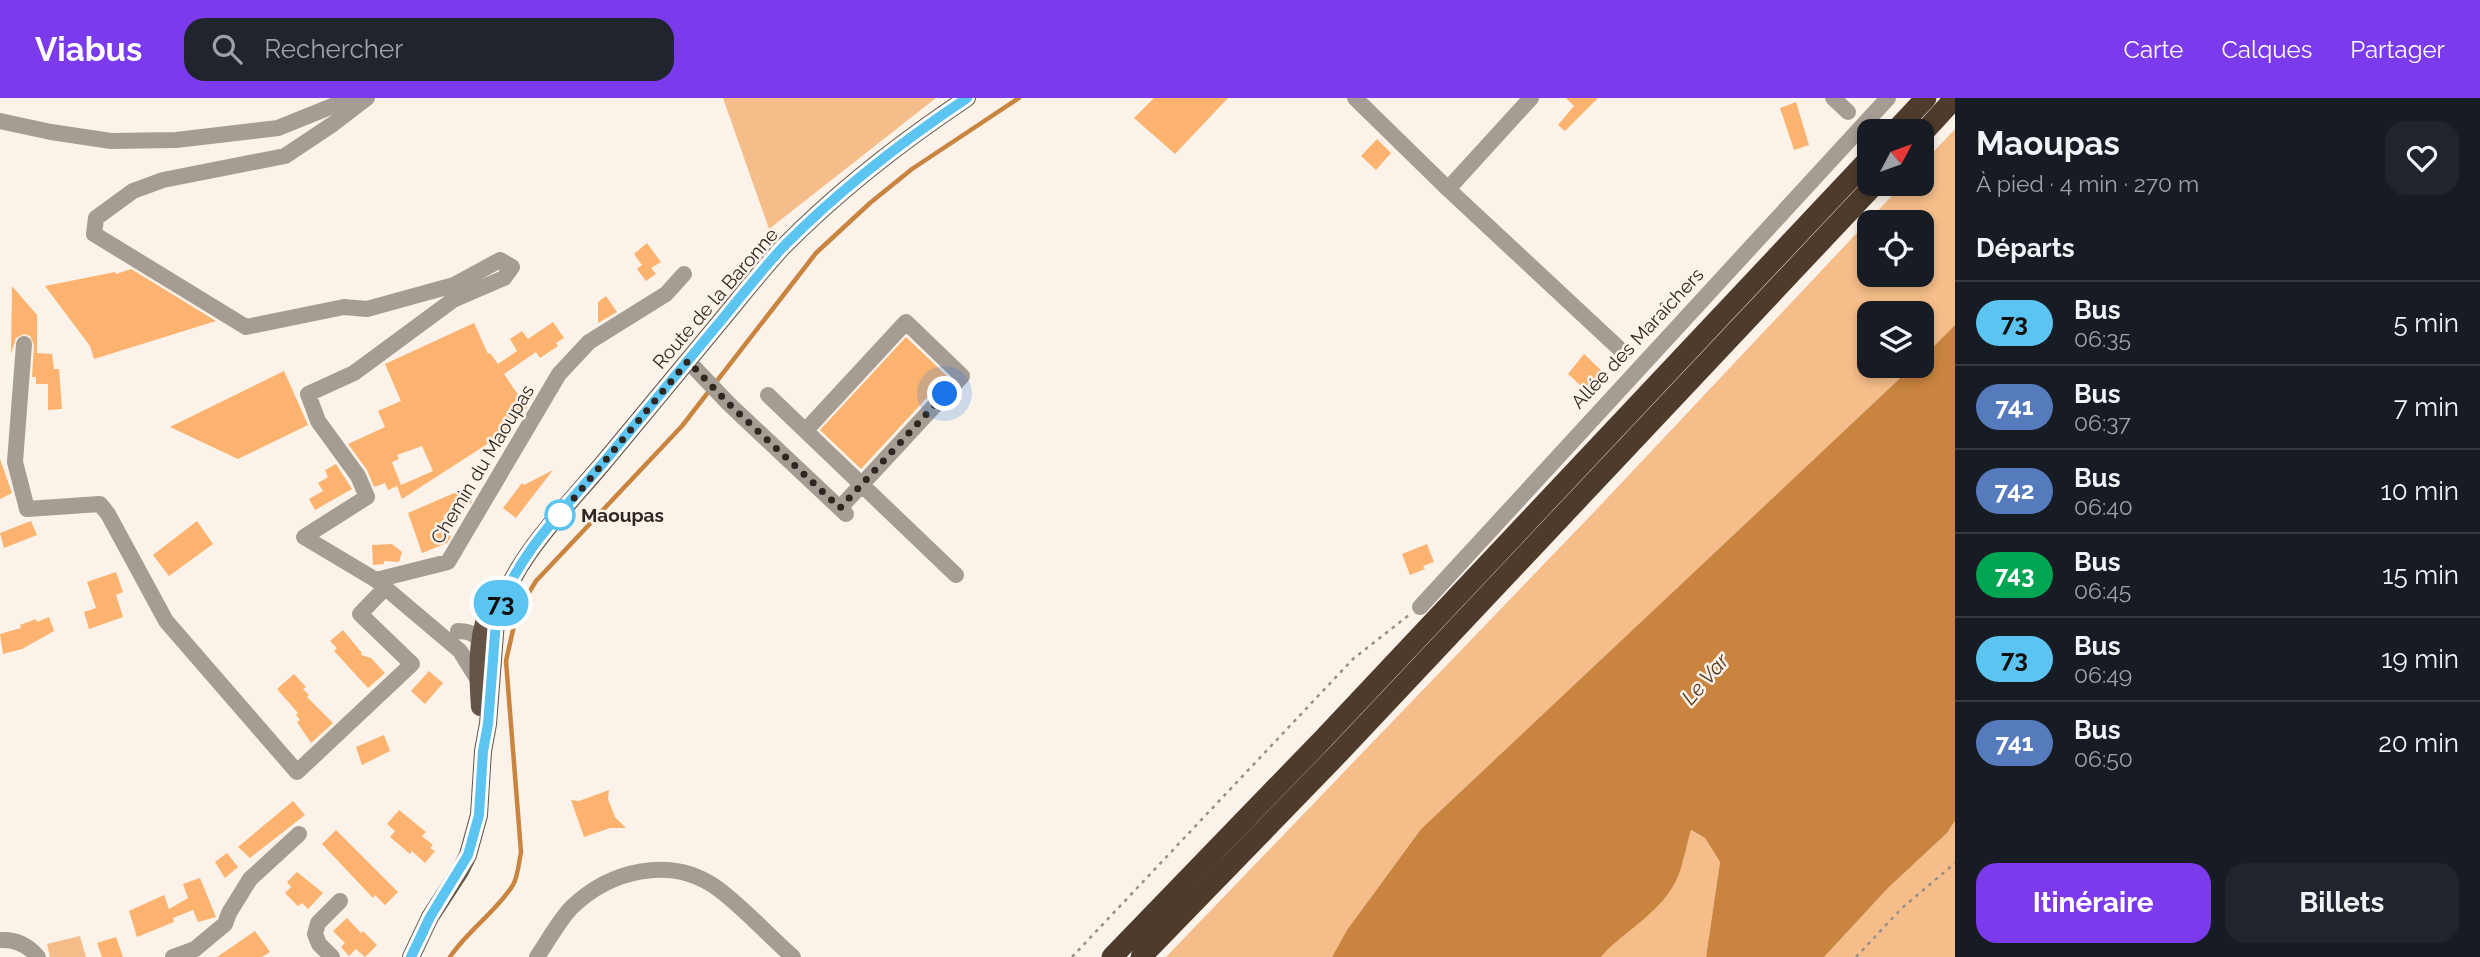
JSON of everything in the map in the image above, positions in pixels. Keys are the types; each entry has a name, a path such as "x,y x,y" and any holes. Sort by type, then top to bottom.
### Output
{"highway":[{"path":"1906,119 1926,98"},
{"path":"1934,121 1955,98"},
{"path":"1112,957 1323,739 1857,172"},
{"path":"1141,957 1340,752 1864,196"}],"main road":[{"name":"Route de la Baronne","path":"411,957 430,917 468,855 479,815 483,751 488,724 480,642 486,610 498,587 526,558 781,250 827,206 918,132 967,98"},
{"name":"Route de la Baronne","path":"484,685 500,606 526,558"}],"street":[{"path":"0,121 111,141 176,140 278,128 352,98"},
{"path":"367,98 285,156 163,180 133,191 96,218 94,234 246,327 344,307 367,309 454,285 500,260 512,267 504,278 453,300 354,373 308,394 318,421 358,476 367,497 304,537 380,584 460,651 484,685"},
{"path":"1355,98 1624,353"},
{"path":"1448,189 1531,98"},
{"path":"1833,98 1848,113"},
{"name":"Allée des Maraîchers","path":"1420,607 1888,98"},
{"name":"Chemin du Maoupas","path":"380,584 448,562 559,374 589,342 666,294 684,274"},
{"path":"688,361 729,404 844,512 862,484 962,376 906,322 806,430"},
{"path":"24,344 15,462 27,509 100,504 166,621 297,772 412,664 360,614 380,584"},
{"path":"768,395 956,575"},
{"path":"458,631 486,610"},
{"path":"433,628 471,633 480,642"},
{"path":"460,651 480,642 495,630"},
{"path":"173,957 195,949 225,924 250,879 299,834"},
{"path":"537,957 569,910 591,890 623,875 656,869 691,874 718,889 793,957"},
{"path":"332,957 319,944 315,934 318,923 340,901"},
{"path":"0,940 9,939 22,943 38,957"}],"path":[{"path":"1072,957 1353,659 1420,607"},
{"path":"1856,957 1902,908 1955,863"}],"shaded area":[{"path":"723,98 936,98 769,229"},
{"path":"1955,129 1955,325 1934,346 1934,301 1857,301 1857,378 1900,378 1421,829 1347,930 1332,957 1166,957 1596,510 1857,233 1857,287 1934,287 1934,210 1879,210 1892,196 1934,196 1934,151"},
{"path":"1955,821 1955,957 1824,957 1888,888 1947,833"},
{"path":"1690,830 1705,838 1720,862 1706,957 1601,957 1683,862"},
{"path":"80,936 86,957 50,957 47,944"}],"water":[{"name":"Le Var","path":"1955,325 1955,821 1947,833 1888,888 1824,957 1706,957 1720,862 1705,838 1691,830 1676,881 1666,897 1601,957 1332,957 1347,930 1421,829 1900,378 1934,378 1934,346"}],"building":[{"path":"1154,98 1228,98 1175,154 1134,118"},
{"path":"1566,98 1598,98 1565,131 1558,125 1574,106"},
{"path":"1796,102 1809,145 1794,150 1780,108"},
{"path":"1377,139 1391,153 1376,170 1361,156"},
{"path":"647,243 661,262 651,268 656,274 646,281 637,269 642,265 634,254"},
{"path":"131,269 216,321 94,359 90,346 45,286"},
{"path":"12,286 37,315 37,353 52,354 54,369 59,369 62,409 48,410 48,384 36,384 36,377 32,377 34,345 30,336 24,334 16,338 11,354"},
{"path":"606,296 617,312 598,323 598,302"},
{"path":"553,322 564,338 556,343 558,346 540,358 536,352 504,374 527,408 505,424 509,430 402,499 397,486 388,490 385,483 374,487 367,470 348,444 385,427 378,411 401,401 385,364 474,323 488,354 490,353 498,364 517,351 510,339 522,331 528,339","holes":["422,446 433,471 401,485 392,462 399,459 397,455"]},
{"path":"906,337 947,376 861,469 820,430"},
{"path":"1584,354 1604,373 1589,393 1568,374"},
{"path":"284,371 308,425 238,459 170,427"},
{"path":"0,459 12,493 0,499"},
{"path":"336,464 352,489 315,510 309,499 323,491 318,483 328,477 325,470"},
{"path":"553,470 516,518 503,508 522,483 524,485"},
{"path":"466,488 471,503 443,516 451,537 447,543 422,553 408,513"},
{"path":"31,521 37,535 4,548 0,533"},
{"path":"197,521 213,544 169,576 153,555"},
{"path":"392,544 402,552 399,562 384,561 384,564 373,565 372,545"},
{"path":"1427,544 1434,562 1410,575 1402,554"},
{"path":"116,572 123,592 116,595 123,617 89,629 84,612 96,608 87,582"},
{"path":"49,617 54,631 22,649 3,654 0,634 21,628 20,625 36,619 37,622"},
{"path":"343,630 361,655 371,658 385,673 368,688 334,651 337,648 330,641"},
{"path":"429,671 443,683 425,704 411,691"},
{"path":"294,674 306,687 303,689 309,695 307,697 333,723 311,743 297,722 300,720 296,715 298,713 277,689"},
{"path":"384,735 390,751 362,765 356,747"},
{"path":"609,790 608,799 615,817 626,828 610,828 584,837 571,800 579,801"},
{"path":"293,801 305,815 250,858 238,847"},
{"path":"399,810 426,832 422,836 433,845 430,848 435,851 425,863 390,837 395,831 387,824"},
{"path":"336,830 398,892 385,905 375,895 373,898 322,844"},
{"path":"227,853 238,867 225,878 215,862"},
{"path":"297,872 323,893 308,909 302,903 298,906 285,893 291,887 287,882"},
{"path":"200,878 216,917 198,922 193,910 173,918 174,922 137,937 129,911 164,895 169,909 188,898 183,884"},
{"path":"347,918 377,945 365,957 356,949 349,956 341,947 345,943 333,931"},
{"path":"255,931 270,952 262,957 217,957"},
{"path":"116,937 123,957 102,957 97,943"}],"waterway":[{"path":"450,957 506,895 517,873 521,852 506,661 517,612 536,581 682,426 816,253 912,169 1019,98"}],"bus line":[{"name":"73","path":"411,957 430,917 460,871 473,839 479,815 496,621 513,576 555,521 781,250 870,169 967,98"}],"place":[{"name":"Maoupas","path":"560,515"}],"route":[{"path":"560,515 555,521 688,361 729,404 840,508 945,394"}]}
